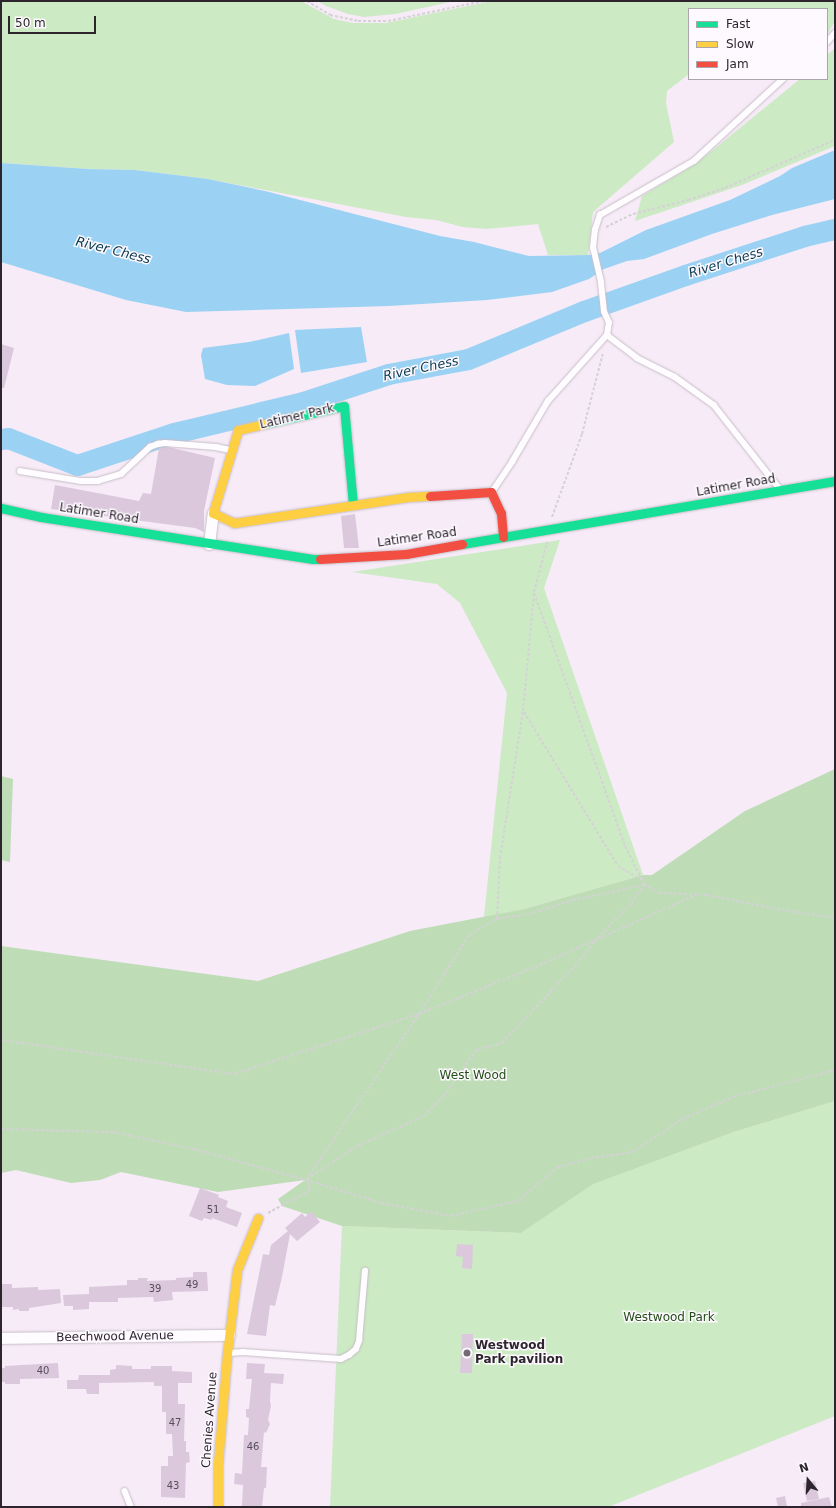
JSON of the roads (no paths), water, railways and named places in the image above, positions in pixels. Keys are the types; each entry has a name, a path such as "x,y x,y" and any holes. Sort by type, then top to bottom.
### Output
{"street":[{"name":"Latimer Park","path":"209,544 213,513 230,450 238,430 344,406 353,505"},
{"name":"Latimer Road","path":"1,508 41,517 313,559 406,554 835,481"},
{"path":"213,513 234,523 408,497 491,492 501,513 503,537"},
{"name":"Chenies Avenue","path":"218,1507 218,1463 227,1354 237,1270 258,1218"},
{"name":"Beechwood Avenue","path":"1,1338 229,1335"}],"lane":[{"path":"828,41 835,33"},
{"path":"491,492 512,462 548,401 607,335 609,323 604,312 601,282 593,248 595,230 600,216 694,162 782,80"},
{"path":"607,335 637,358 675,377 691,390 714,405 781,490"},
{"path":"20,471 81,481 98,481 121,474 150,447 158,444 194,445 230,450"},
{"path":"227,1354 243,1352 341,1359 349,1355 356,1349 360,1341 365,1271"},
{"path":"125,1491 131,1507"}],"water":[{"path":"835,150 835,199 772,215 712,234 644,259 627,261 604,269 589,279 552,292 487,300 389,306 186,312 126,300 1,262 1,163 88,169 135,170 208,179 265,191 440,236 474,242 529,256 588,255 600,253 646,230 730,200 780,176 792,168"},
{"path":"361,327 367,362 301,373 295,330"},
{"path":"289,333 294,369 255,386 227,385 205,379 201,355 203,348 249,342"}],"waterway":[{"name":"River Chess","path":"1,439 8,438 77,465 174,433 303,402 388,374 468,359 584,311 685,275 804,236 835,229"}],"place":[{"name":"Westwood Park pavilion","path":"467,1353"}],"park label":[{"name":"West Wood","path":"473,1076"},
{"name":"Westwood Park","path":"669,1318"}]}
